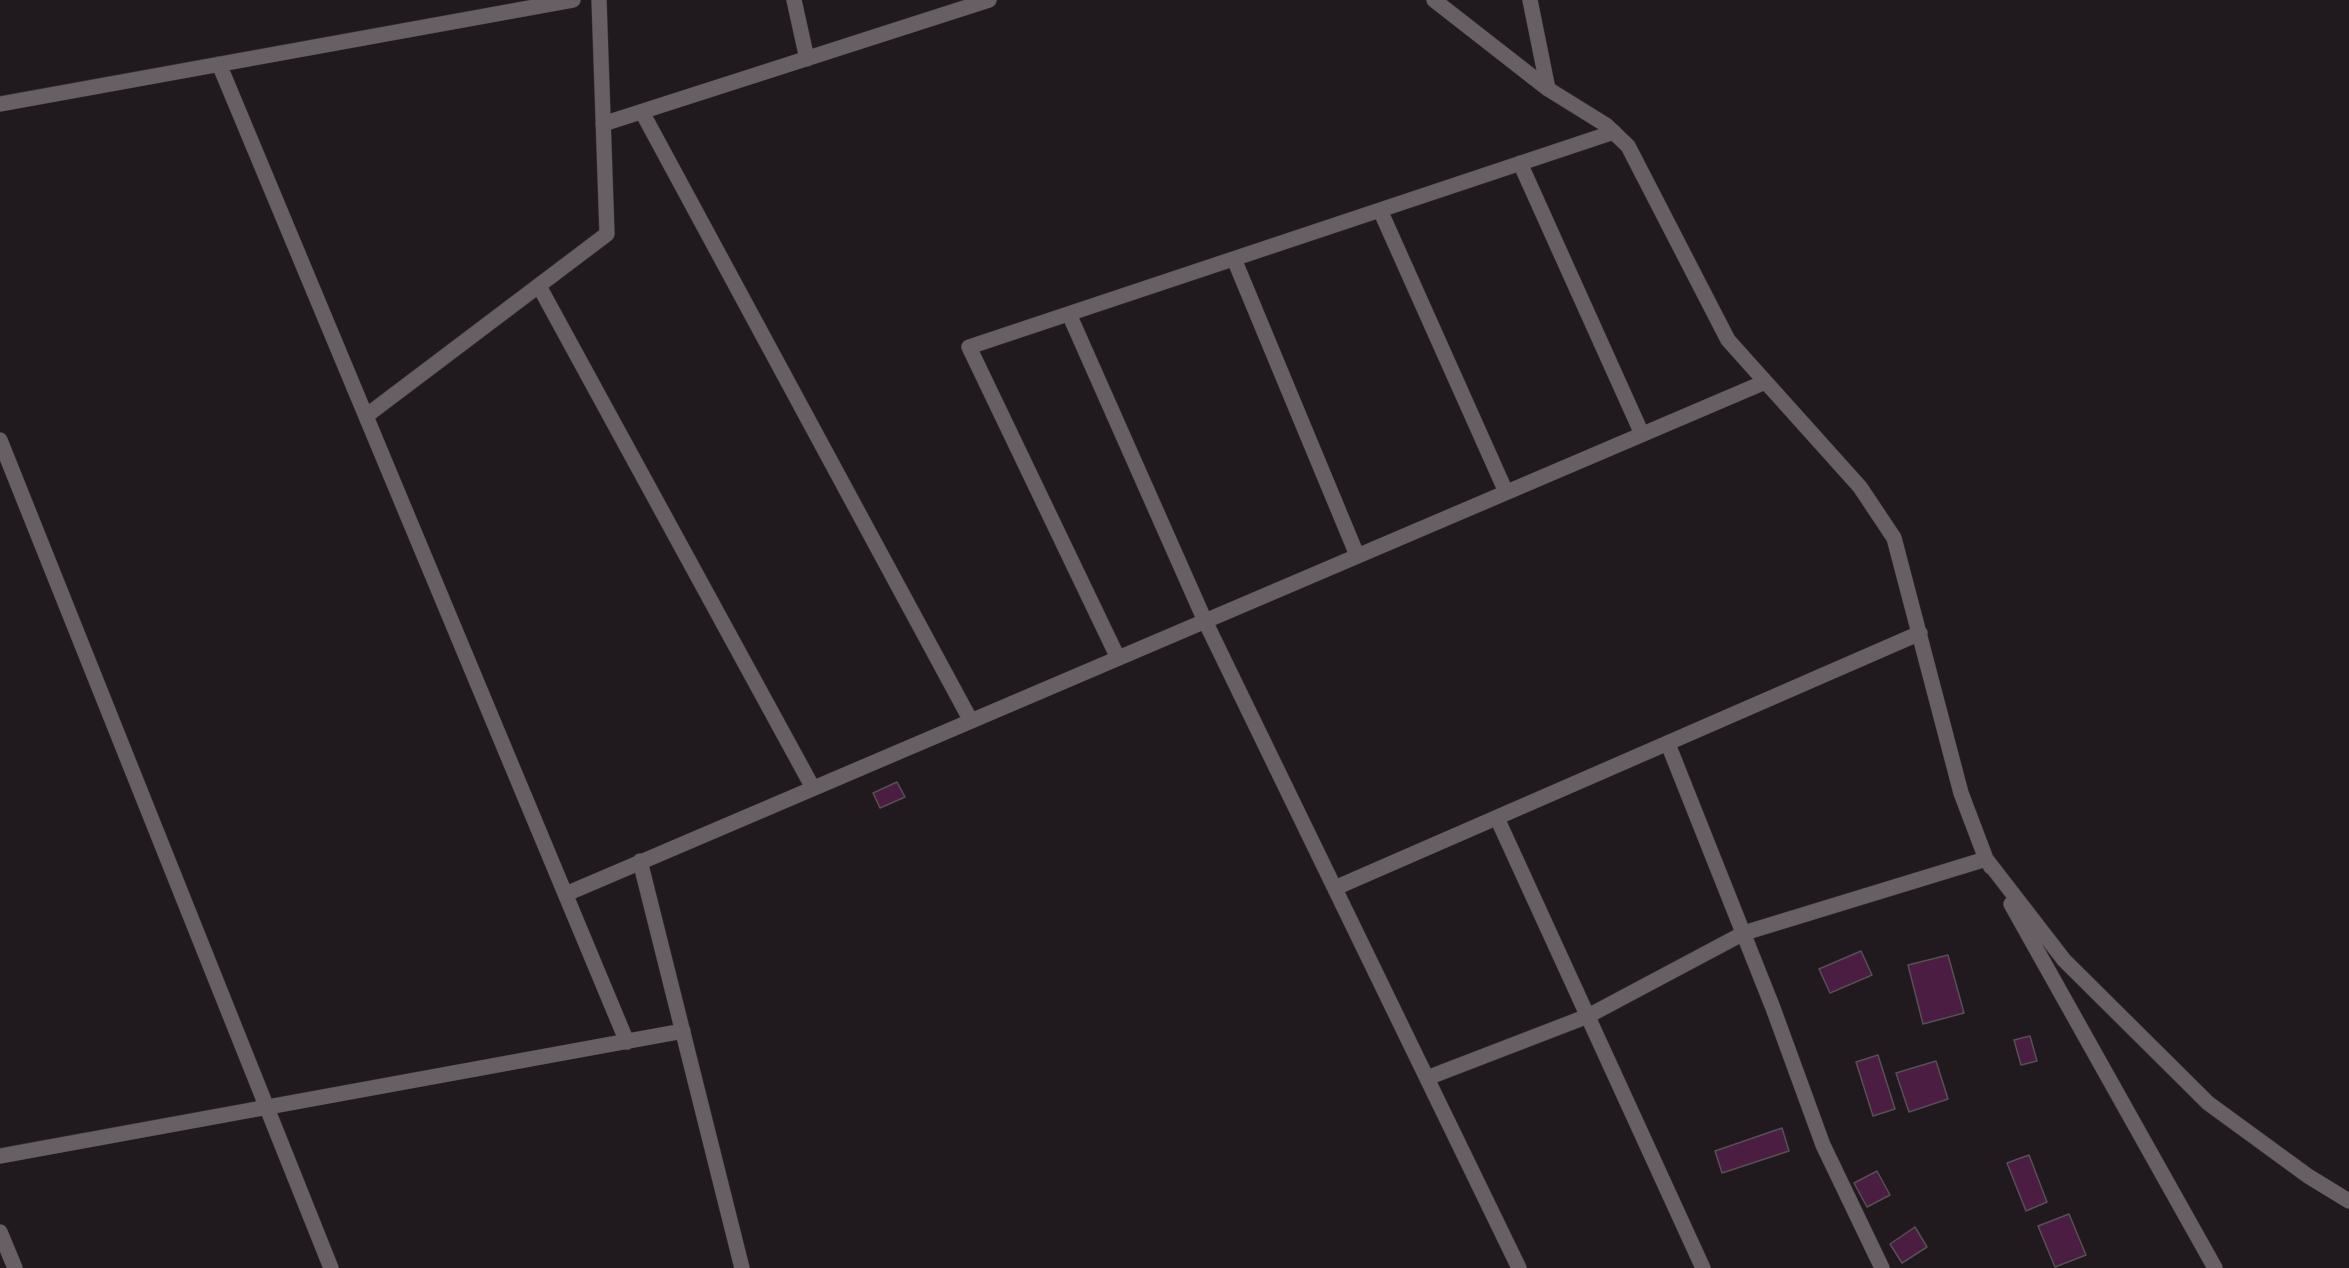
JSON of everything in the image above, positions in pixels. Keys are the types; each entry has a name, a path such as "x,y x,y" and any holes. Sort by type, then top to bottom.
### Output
{"street":[{"path":"0,104 573,0"},
{"path":"366,416 607,234 598,0"},
{"path":"794,0 807,59"},
{"path":"603,124 807,59 966,4 989,0"},
{"path":"1434,0 1548,89 1614,132 1628,146 1728,340 1860,487 1894,538 1961,793 1986,859 2215,1268"},
{"path":"1530,0 1548,89"},
{"path":"219,64 627,1042"},
{"path":"642,112 971,721"},
{"path":"1118,658 969,347 1614,132"},
{"path":"1520,163 1642,434"},
{"path":"1380,210 1506,492"},
{"path":"1234,259 1357,555"},
{"path":"539,286 813,788"},
{"path":"1069,314 1205,621 1519,1268"},
{"path":"566,894 1765,382"},
{"path":"0,440 331,1268"},
{"path":"1335,888 1920,633"},
{"path":"1668,744 1744,933 1823,1145 1882,1268"},
{"path":"1497,818 1703,1268"},
{"path":"1427,1078 1588,1016 1744,933 1986,859"},
{"path":"1986,859 2064,960 2208,1103 2308,1176 2349,1201"},
{"path":"640,861 742,1268"},
{"path":"0,1156 683,1031"},
{"path":"0,1232 15,1268"}],"building":[{"path":"897,782 905,797 880,808 873,793"},
{"path":"1861,951 1872,975 1830,993 1819,969"},
{"path":"1948,955 1964,1013 1923,1024 1908,965"},
{"path":"2030,1036 2037,1061 2021,1065 2014,1040"},
{"path":"1878,1055 1895,1109 1873,1116 1856,1062"},
{"path":"1936,1061 1948,1099 1909,1112 1896,1073"},
{"path":"1782,1128 1789,1151 1722,1173 1715,1151"},
{"path":"2029,1155 2047,1202 2026,1211 2007,1163"},
{"path":"1877,1171 1890,1195 1867,1207 1854,1183"},
{"path":"2069,1214 2086,1255 2055,1267 2038,1226"},
{"path":"1915,1227 1927,1247 1902,1263 1890,1244"}]}
